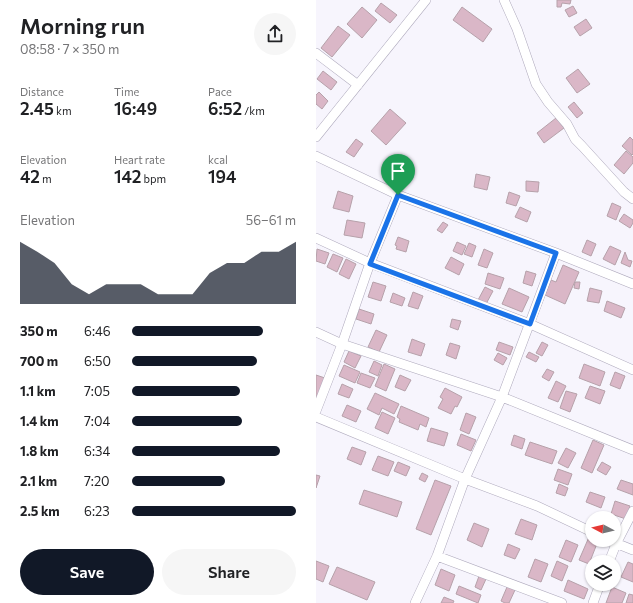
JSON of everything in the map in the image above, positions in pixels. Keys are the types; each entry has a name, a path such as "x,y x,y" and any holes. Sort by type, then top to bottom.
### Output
{"street":[{"path":"316,137 426,0"},
{"path":"504,0 536,84 548,102 567,124 575,139 624,192 633,199"},
{"path":"316,53 358,85"},
{"path":"316,156 398,195 556,253 633,284"},
{"path":"316,411 342,344 370,264 398,195"},
{"path":"316,238 370,264 530,324 633,370"},
{"path":"415,603 438,556 465,479 502,397 556,253"},
{"path":"316,332 342,344 502,397 633,450"},
{"path":"316,417 465,479 536,506 585,529"},
{"path":"621,529 633,511"},
{"path":"621,545 633,550"},
{"path":"438,556 562,603"},
{"path":"593,603 597,591"}],"building":[{"path":"557,0 571,0 570,4 562,3 561,7 557,7"},
{"path":"381,3 397,15 390,23 375,11"},
{"path":"573,6 577,13 569,17 565,10"},
{"path":"362,7 377,20 362,38 347,24"},
{"path":"462,7 492,29 483,42 453,20"},
{"path":"586,19 592,28 580,36 574,27"},
{"path":"338,26 350,35 332,57 321,48"},
{"path":"578,69 590,84 577,93 566,78"},
{"path":"323,71 337,82 331,90 317,79"},
{"path":"319,92 328,101 322,109 316,104 316,95"},
{"path":"574,102 583,113 577,118 568,107"},
{"path":"390,109 406,123 386,145 371,131"},
{"path":"556,118 564,128 544,143 537,133"},
{"path":"630,137 633,140 632,155 622,146"},
{"path":"356,139 363,144 354,157 346,152"},
{"path":"626,151 633,157 633,163 624,174 614,165"},
{"path":"476,174 490,177 487,190 474,187"},
{"path":"526,181 539,182 538,192 526,191"},
{"path":"338,191 353,196 349,212 333,208"},
{"path":"509,192 520,196 516,206 506,203"},
{"path":"612,203 621,207 616,220 607,216"},
{"path":"520,207 531,212 527,222 515,217"},
{"path":"624,214 633,220 630,228 619,221"},
{"path":"347,220 365,223 362,238 344,235"},
{"path":"443,222 448,225 442,233 437,230"},
{"path":"398,237 409,241 406,252 396,249 397,246 395,245"},
{"path":"587,240 596,244 591,256 582,252"},
{"path":"457,242 466,246 462,255 453,251"},
{"path":"469,243 476,246 472,257 464,254"},
{"path":"610,246 621,251 615,265 603,259"},
{"path":"317,249 329,253 325,264 316,261"},
{"path":"484,249 493,253 487,268 478,265"},
{"path":"625,252 628,260 632,261 630,267 621,263"},
{"path":"333,254 343,258 337,272 327,267"},
{"path":"451,257 464,264 459,275 445,268"},
{"path":"346,259 356,264 349,279 339,274"},
{"path":"563,265 579,272 565,304 545,295 551,280 556,282"},
{"path":"526,271 536,274 532,286 523,283"},
{"path":"488,273 504,278 500,289 485,284"},
{"path":"373,282 386,286 381,301 368,297"},
{"path":"575,282 580,282 579,289 574,288"},
{"path":"485,287 493,291 486,304 478,300"},
{"path":"509,288 529,297 522,312 502,304"},
{"path":"590,288 602,291 599,303 587,301"},
{"path":"413,292 423,296 418,309 408,306"},
{"path":"393,293 405,298 402,306 390,302"},
{"path":"607,301 625,308 621,318 604,311"},
{"path":"359,309 374,314 371,324 356,319"},
{"path":"452,319 461,321 458,330 450,327"},
{"path":"376,330 387,335 379,352 368,347"},
{"path":"412,339 425,344 421,356 408,352"},
{"path":"499,342 513,347 510,355 496,350"},
{"path":"542,342 548,345 542,356 536,353"},
{"path":"450,343 460,346 456,359 446,355"},
{"path":"349,351 361,356 355,368 344,362"},
{"path":"529,352 539,357 536,362 526,357"},
{"path":"498,353 507,358 503,365 494,360"},
{"path":"374,361 382,365 378,376 369,372"},
{"path":"384,364 395,369 386,391 375,386"},
{"path":"584,364 605,372 600,386 579,378"},
{"path":"344,365 360,372 355,383 339,376"},
{"path":"547,369 554,372 549,381 542,377"},
{"path":"615,372 625,376 620,389 610,385"},
{"path":"361,373 375,378 370,388 357,383"},
{"path":"316,375 325,378 316,401"},
{"path":"400,375 411,380 405,391 395,387"},
{"path":"556,381 566,386 558,402 548,398"},
{"path":"342,384 353,389 349,398 338,394"},
{"path":"590,386 605,391 600,404 585,398"},
{"path":"445,388 462,397 457,407 455,406 451,414 438,408 443,399 440,397"},
{"path":"566,391 577,394 570,412 560,408"},
{"path":"375,393 399,404 394,414 382,408 379,415 367,409"},
{"path":"347,405 361,411 356,422 342,416"},
{"path":"401,406 429,418 426,427 420,424 418,430 399,422 400,419 397,417"},
{"path":"382,412 395,418 388,434 375,428"},
{"path":"466,413 476,417 469,434 460,430"},
{"path":"431,428 448,433 444,446 427,441"},
{"path":"461,434 476,440 471,451 457,445"},
{"path":"514,435 525,439 522,449 511,445"},
{"path":"593,440 604,445 592,473 581,468"},
{"path":"530,442 557,451 552,464 525,455"},
{"path":"352,447 366,452 361,465 347,459"},
{"path":"566,448 576,453 568,468 558,463"},
{"path":"378,456 394,462 388,476 372,470"},
{"path":"398,462 410,467 406,476 394,471"},
{"path":"602,462 611,467 606,475 597,470"},
{"path":"558,469 572,474 568,485 554,480"},
{"path":"422,473 428,476 425,482 419,479"},
{"path":"316,475 320,476 316,488"},
{"path":"435,480 451,486 431,535 416,529"},
{"path":"621,480 633,484 633,495 617,489"},
{"path":"559,484 568,488 565,496 556,493"},
{"path":"364,490 402,502 397,517 359,504"},
{"path":"590,492 605,497 601,508 586,502"},
{"path":"615,501 630,506 626,519 621,517 621,511 612,511"},
{"path":"521,519 537,525 532,540 515,534"},
{"path":"474,523 489,529 482,547 467,540"},
{"path":"566,540 578,545 571,562 559,557"},
{"path":"508,544 520,549 515,559 504,555"},
{"path":"585,546 596,547 593,555 585,555 585,562 579,560"},
{"path":"535,559 548,564 541,582 528,577"},
{"path":"316,561 329,566 323,582 316,579"},
{"path":"557,561 568,566 562,581 551,576"},
{"path":"628,562 633,564 633,582 621,577"},
{"path":"337,567 375,582 367,600 329,584"},
{"path":"441,569 455,575 449,591 435,585"},
{"path":"479,576 486,579 481,590 475,587"},
{"path":"568,580 585,588 585,591 587,591 584,599 564,591"},
{"path":"459,586 481,595 478,603 456,594"},
{"path":"507,587 515,590 509,603 505,603 501,601"},
{"path":"610,591 621,591 626,593 622,603 606,603"},
{"path":"629,594 633,595 633,603 626,603"},
{"path":"444,597 454,601 453,603 441,603"}],"route":[{"path":"398,195 556,253 530,324 370,264 398,195"}]}
